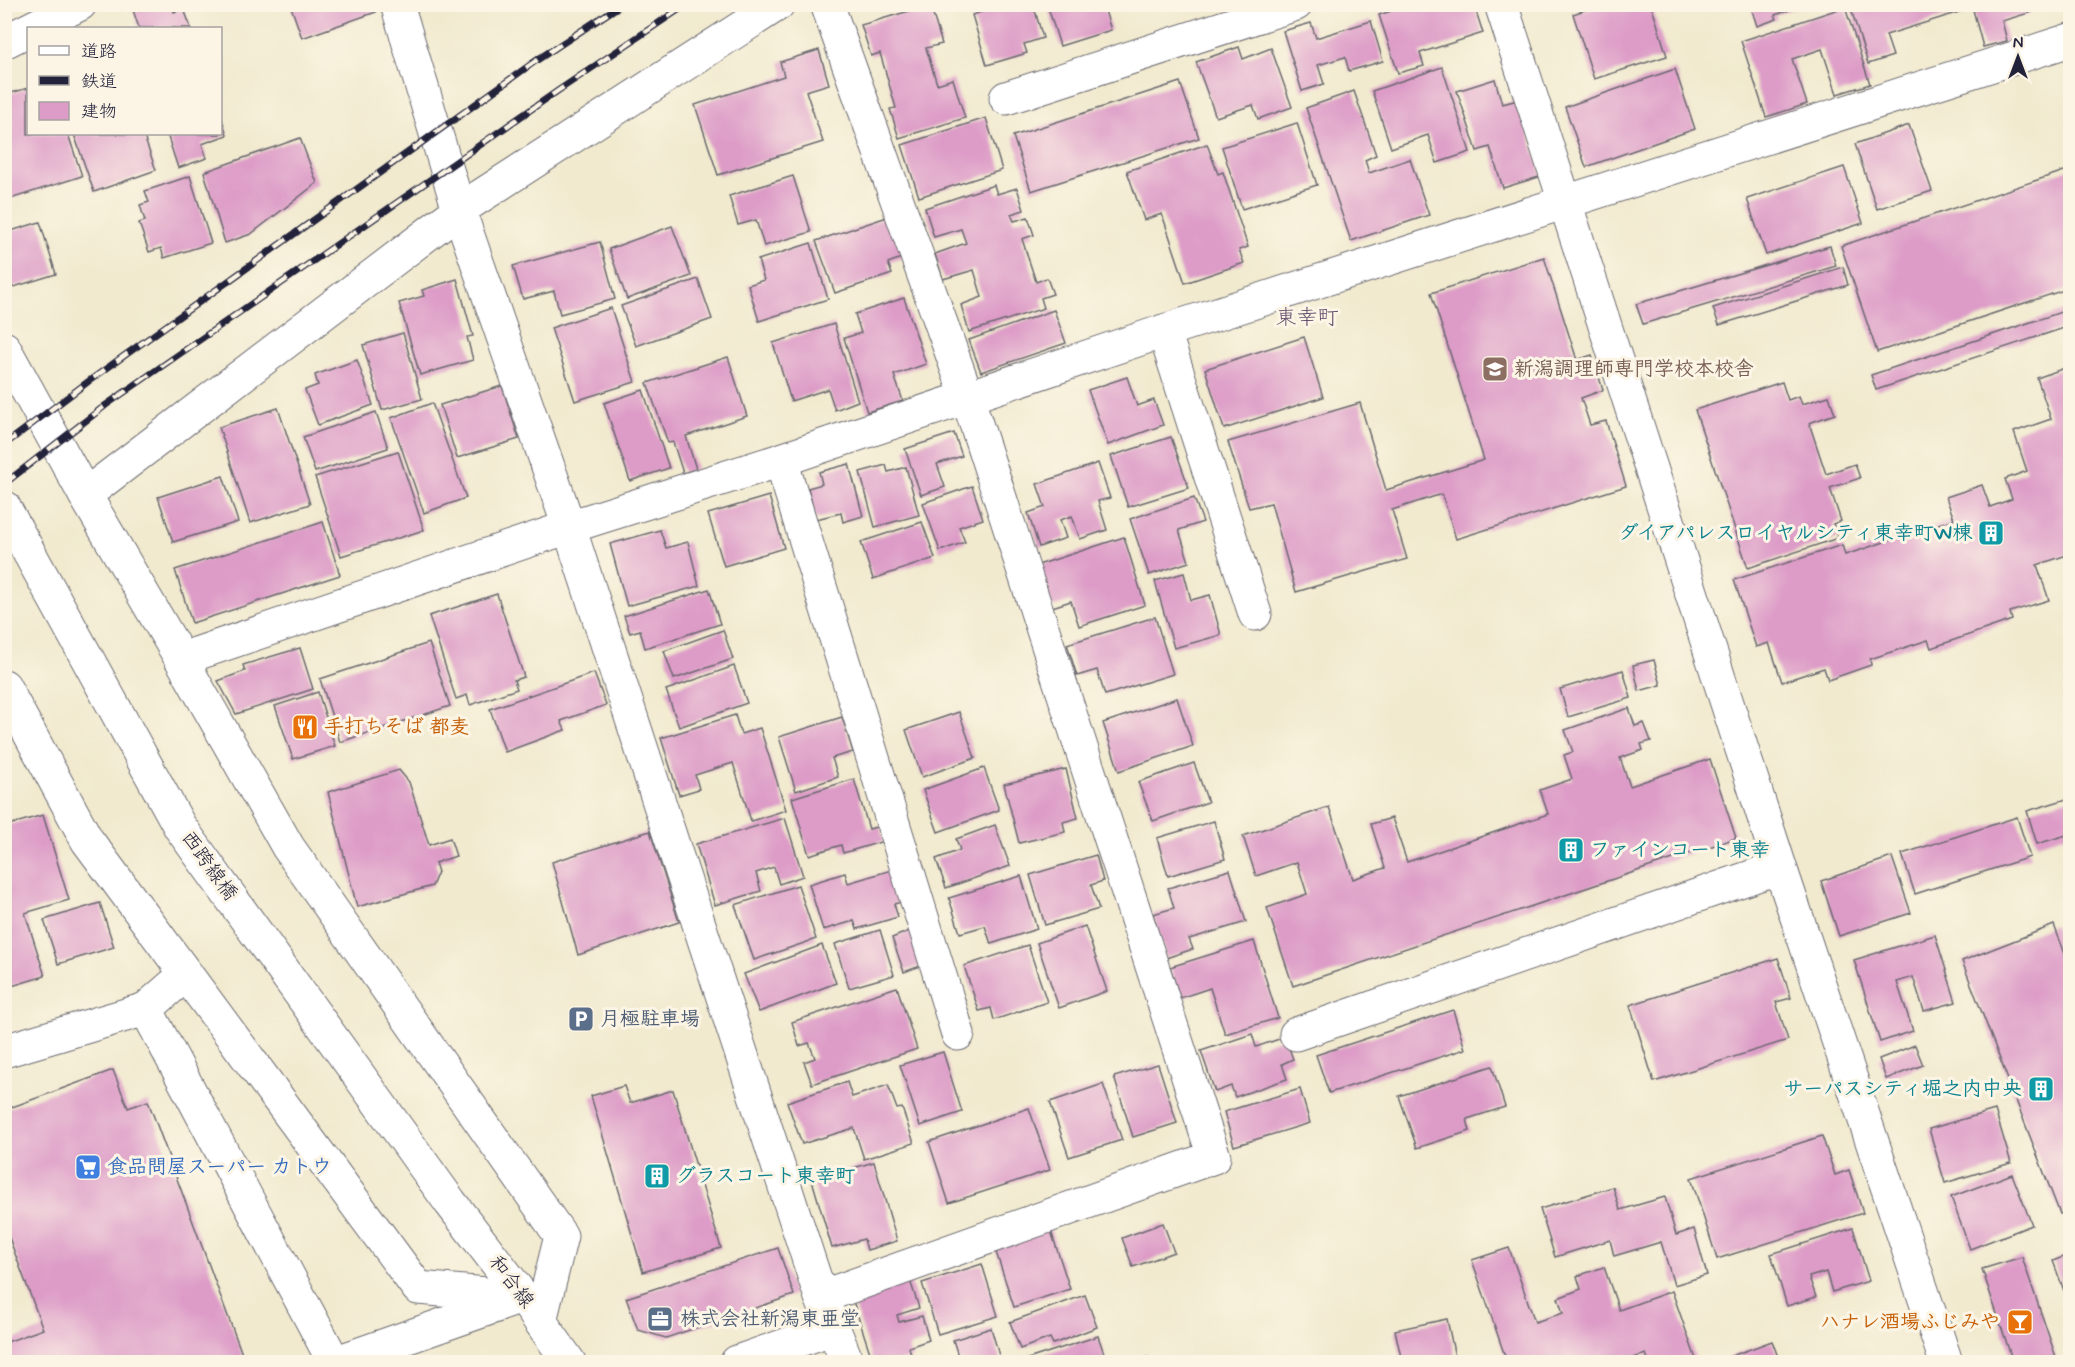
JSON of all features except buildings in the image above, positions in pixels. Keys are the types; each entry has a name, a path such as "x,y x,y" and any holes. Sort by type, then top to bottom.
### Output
{"street":[{"path":"34,27 80,4"},
{"path":"398,4 459,210 570,528 820,1297 847,1362"},
{"path":"85,495 459,210 778,4"},
{"path":"820,1297 1214,1158 967,396 827,4"},
{"path":"1006,98 1296,4"},
{"path":"1501,4 1780,867 1946,1362"},
{"path":"4,42 27,30"},
{"path":"181,659 1164,331 2070,40"},
{"path":"1164,331 1255,614"},
{"path":"4,348 85,495 288,847 561,1236 532,1309"},
{"path":"781,460 958,1034"},
{"name":"西跨線橋","path":"4,507 180,827 450,1202"},
{"path":"4,686 87,840 418,1288 532,1309"},
{"path":"1296,1034 1780,867"},
{"path":"4,1051 146,1009 186,974"},
{"path":"146,1009 335,1362 532,1309"},
{"name":"和合線","path":"450,1202 532,1309 569,1362"},
{"path":"737,1362 834,1328"}],"railway":[{"path":"4,445 89,381 537,60 622,4"},
{"path":"4,484 106,405 559,90 687,4"}],"place":[{"name":"新潟調理師専門学校本校舎","path":"1495,369"},
{"name":"ダイアパレスロイヤルシティ東幸町W棟","path":"1991,533"},
{"name":"手打ちそば 都麦","path":"305,727"},
{"name":"ファインコート東幸","path":"1571,850"},
{"name":"月極駐車場","path":"581,1019"},
{"name":"サーパスシティ堀之内中央","path":"2041,1089"},
{"name":"食品問屋スーパー カトウ","path":"88,1167"},
{"name":"グラスコート東幸町","path":"657,1176"},
{"name":"株式会社新潟東亜堂","path":"660,1319"},
{"name":"ハナレ酒場ふじみや","path":"2020,1322"}],"district":[{"name":"東幸町","path":"1307,318"}]}
